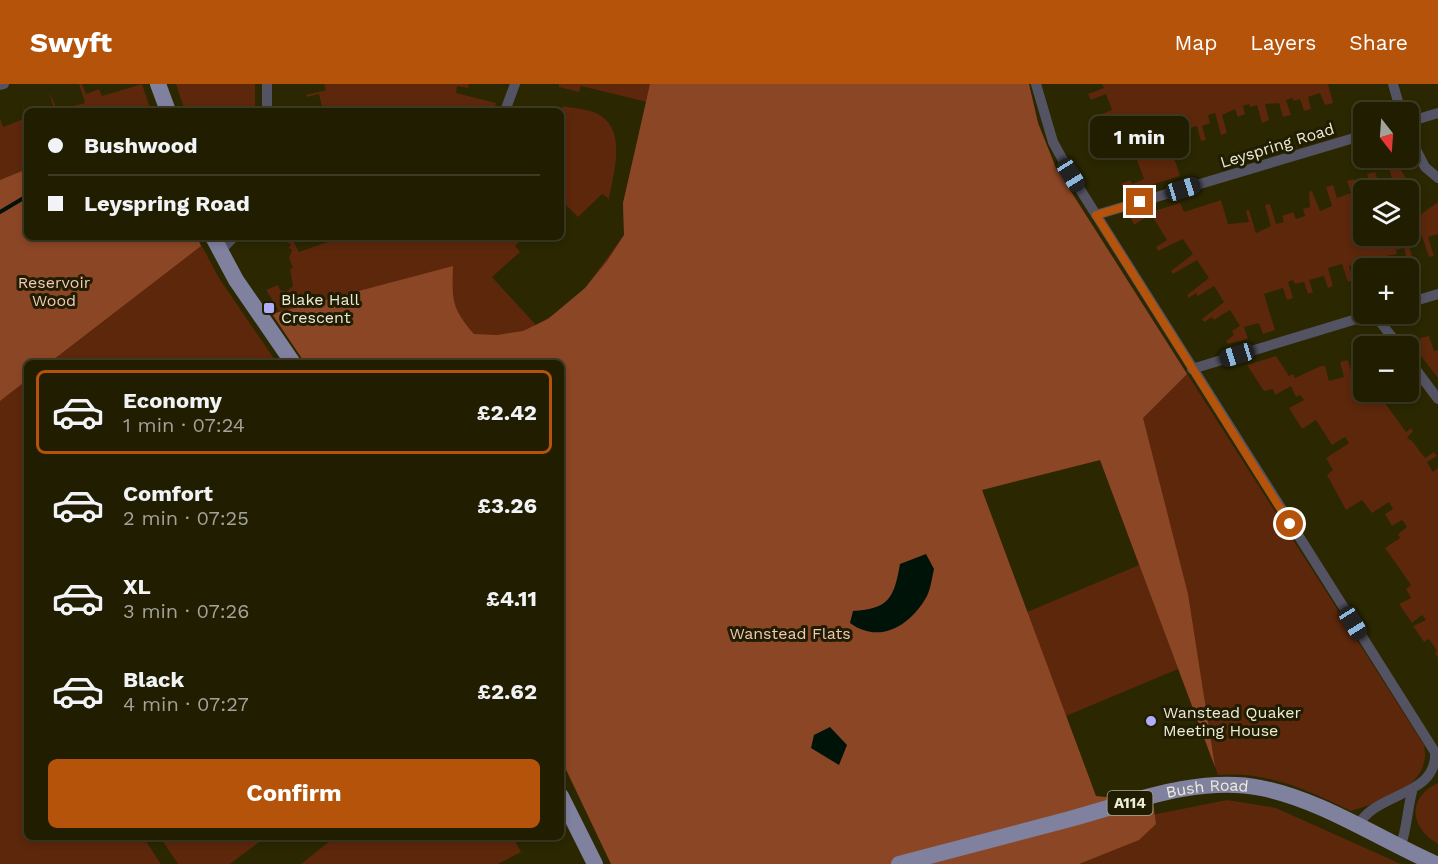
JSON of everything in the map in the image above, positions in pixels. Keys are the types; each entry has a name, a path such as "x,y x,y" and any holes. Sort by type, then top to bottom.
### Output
{"main road":[{"path":"158,84 167,108"},
{"path":"216,244 236,280 290,360"},
{"name":"Bush Road","path":"899,864 1124,804 1192,788 1227,785 1264,788 1358,826 1436,864"},
{"path":"564,802 595,864"}],"street":[{"path":"267,84 267,108"},
{"path":"506,108 515,84"},
{"path":"1036,84 1053,142 1096,215 1435,752 1437,763 1432,775 1412,792 1367,811 1358,826"},
{"path":"1393,84 1398,102"},
{"path":"1419,119 1438,113"},
{"name":"Leyspring Road","path":"1096,215 1353,138"},
{"path":"1419,155 1425,167 1438,178"},
{"path":"1419,300 1438,294"},
{"path":"1192,369 1353,320"},
{"path":"1381,324 1391,336"},
{"path":"1419,374 1438,399"},
{"path":"1400,847 1404,838 1404,821 1412,792"}],"green space":[{"path":"79,84 82,84 86,94 99,89 102,96 142,84 150,108 65,108 85,103"},
{"path":"176,84 255,84 255,108 184,108"},
{"path":"324,84 469,84 468,88 457,86 456,93 496,103 495,108 451,108 450,106 438,108 322,108 319,94 307,97 306,95 326,90"},
{"name":"Wanstead Flats","path":"559,84 1029,84 1038,123 1056,168 1424,745 1425,759 1421,771 1413,781 1390,797 1351,811 1303,789 1270,779 1218,775 1178,669 1066,716 1097,801 611,864 564,765 564,360 303,360 272,314 279,311 266,290 278,285 280,290 286,292 293,286 290,269 293,268 289,258 292,250 289,248 291,244 286,242 287,240 293,240 299,252 333,240 522,240 515,246 520,252 492,277 536,325 566,307 585,288 624,235 623,203 647,102 581,86 579,92 559,87","holes":["1100,460 1139,565 1027,612 982,490"]},
{"name":"Wanstead Flats","path":"650,84 1029,84 1038,123 1056,168 1187,374 1143,418 1188,594 1215,767 1100,460 982,490 1096,796 1153,802 1156,824 1139,840 1079,864 611,864 564,765 564,360 303,360 272,314 453,266 454,303 474,334 497,335 523,331 548,319 585,288 607,261 624,235 623,203"},
{"path":"1102,84 1328,84 1333,103 1325,105 1320,93 1308,97 1311,109 1304,111 1300,99 1294,101 1292,98 1286,100 1291,115 1283,117 1279,103 1265,104 1269,120 1262,123 1257,105 1250,107 1249,104 1243,106 1245,114 1238,117 1235,109 1222,115 1227,133 1221,135 1215,113 1208,115 1210,123 1202,126 1206,140 1201,141 1197,126 1180,131 1185,146 1179,148 1175,133 1167,136 1180,176 1125,193 1121,184 1130,180 1132,184 1144,179 1134,152 1115,160 1129,151 1123,136 1108,142 1106,138 1121,130 1115,115 1099,121 1097,116 1112,110 1106,94 1091,100 1088,94 1104,88"},
{"path":"49,91 56,108 53,108"},
{"path":"563,106 596,113 606,120 615,140 616,164 609,199 602,194 578,217 564,203"},
{"path":"0,119 3,127 24,119 24,240 199,240 219,278 275,360 24,360 24,840 145,840 161,864 0,864"},
{"path":"1389,168 1400,168 1407,180 1392,180"},
{"name":"Reservoir Wood","path":"24,170 24,240 198,240 201,246 53,360 24,360 24,382 0,401 0,180"},
{"path":"1375,172 1378,180 1369,180 1367,174"},
{"path":"1354,179 1353,246 1409,246 1413,258 1407,258 1404,248 1396,250 1397,254 1375,258 1353,258 1353,265 1349,266 1353,280 1348,282 1342,264 1328,268 1333,286 1328,288 1324,276 1309,280 1313,292 1308,294 1304,282 1295,284 1293,280 1288,282 1293,298 1287,300 1283,288 1264,294 1275,330 1263,334 1259,323 1244,327 1248,339 1228,344 1226,341 1234,335 1232,331 1240,326 1230,310 1214,320 1212,317 1204,322 1202,319 1224,302 1214,286 1198,296 1196,293 1189,298 1187,295 1209,278 1197,260 1173,274 1171,271 1193,254 1183,239 1158,251 1156,247 1167,240 1151,214 1134,225 1131,218 1180,203 1184,212 1221,200 1228,224 1249,222 1246,211 1249,210 1256,233 1271,226 1265,205 1270,204 1276,224 1284,222 1282,216 1293,212 1296,219 1305,216 1303,209 1310,207 1309,192 1312,191 1320,211 1332,206 1326,187 1333,185 1337,198 1351,193 1347,181"},
{"path":"1438,202 1438,234 1428,237 1434,256 1429,257 1422,236 1419,238 1419,216"},
{"path":"1429,336 1434,351 1438,350 1438,378 1419,354 1420,338"},
{"path":"1276,356 1289,376 1293,374 1295,378 1325,366 1329,381 1344,377 1340,362 1348,360 1353,378 1353,402 1384,402 1406,432 1411,428 1413,431 1407,438 1425,458 1434,452 1437,456 1427,462 1433,472 1438,468 1438,658 1435,653 1437,651 1429,639 1424,642 1413,626 1426,620 1422,615 1412,623 1399,604 1411,598 1406,589 1411,585 1385,548 1400,538 1398,534 1407,527 1402,520 1392,526 1385,514 1393,509 1389,502 1372,513 1362,500 1346,510 1327,475 1333,470 1326,458 1349,443 1345,437 1332,445 1316,420 1302,429 1289,408 1304,400 1300,395 1296,397 1291,386 1275,395 1273,389 1264,391 1247,365"},
{"path":"1438,783 1438,844 1422,830 1417,822 1416,813 1421,797"},
{"path":"1227,800 1276,808 1401,864 956,864 1126,820"},
{"path":"162,840 262,840 230,864 178,864"},
{"path":"331,840 515,840 521,852 498,864 301,864"}],"shaded area":[{"path":"926,554 934,569 927,596 912,616 894,629 883,632 861,629 850,623 853,611 875,608 888,600 895,585 900,564"},
{"path":"830,727 847,745 839,765 811,748 814,735"}],"waterway":[{"path":"0,212 24,198"}],"place":[{"name":"Blake Hall Crescent","path":"269,308"},
{"name":"Wanstead Quaker Meeting House","path":"1151,721"}],"route":[{"path":"1140,202 1096,215 1290,524"}]}
